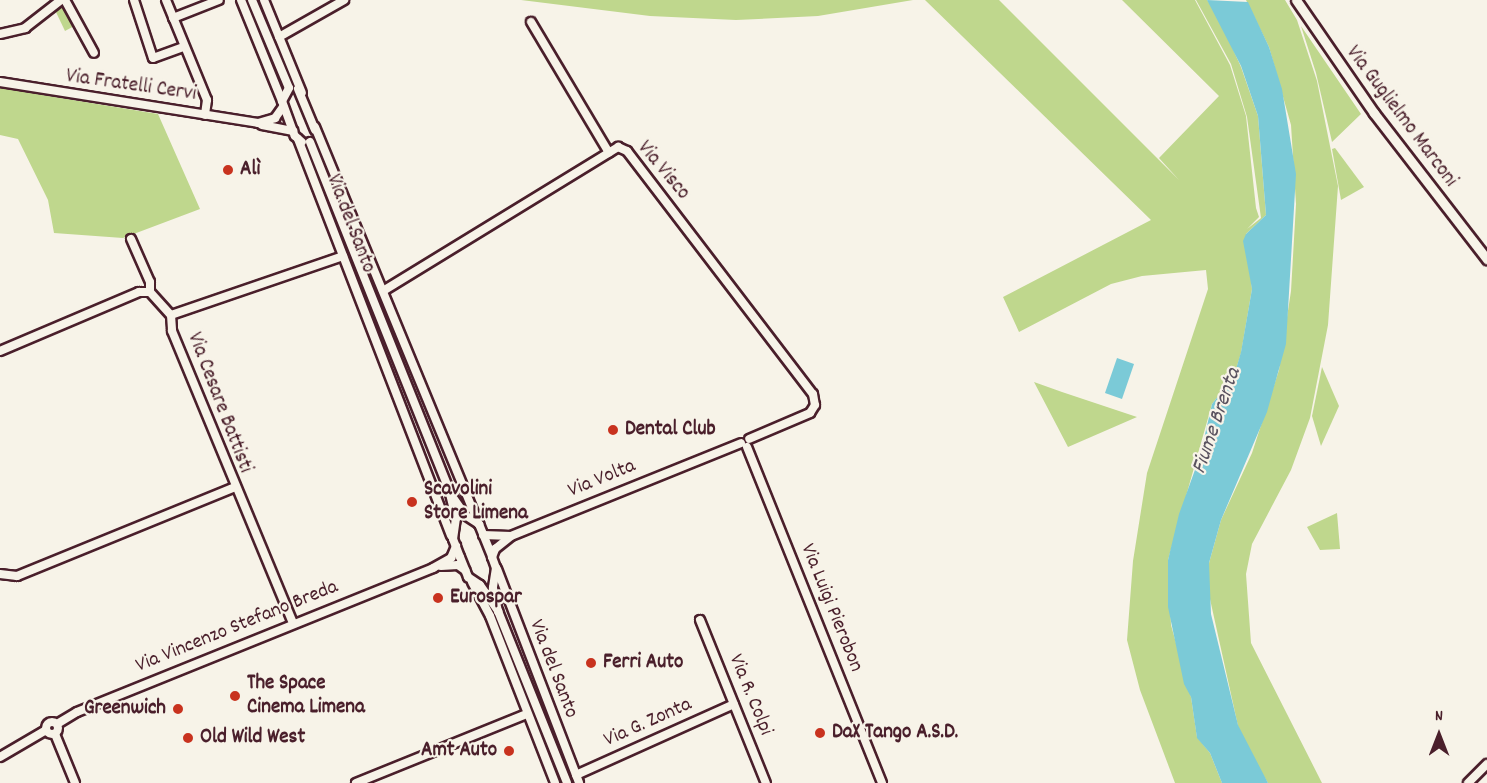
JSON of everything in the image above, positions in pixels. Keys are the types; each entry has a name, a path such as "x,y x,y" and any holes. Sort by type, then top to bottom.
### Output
{"main road":[{"name":"Via Guglielmo Marconi","path":"1296,0 1374,114 1485,253"}],"street":[{"path":"0,34 25,28 62,0 94,52"},
{"path":"134,0 153,58 184,47"},
{"path":"166,0 207,100 205,115"},
{"path":"173,18 219,0"},
{"name":"Via del Santo","path":"241,0 439,496 465,570 490,616 555,783"},
{"path":"252,0 289,88 302,93"},
{"name":"Via del Santo","path":"264,0 479,524 577,779"},
{"path":"279,37 344,0"},
{"path":"531,22 609,153"},
{"name":"Via Fratelli Cervi","path":"0,82 258,123 293,131"},
{"path":"258,123 275,118 289,88"},
{"path":"315,128 310,142 449,490 469,519 479,524"},
{"path":"298,139 310,142"},
{"name":"Via Visco","path":"383,291 618,147 627,151 806,385 815,405 810,413"},
{"path":"316,187 326,183"},
{"name":"Via Cesare Battisti","path":"0,574 17,576 235,487 172,331 171,315 150,292 150,282 131,239"},
{"path":"171,315 343,256"},
{"path":"0,351 139,292 150,292"},
{"path":"369,323 380,318"},
{"name":"Via Volta","path":"511,536 745,443 810,413"},
{"name":"Via Luigi Pierobon","path":"745,443 882,783"},
{"path":"235,487 293,623"},
{"name":"Via del Santo","path":"449,490 455,543"},
{"path":"454,525 469,519"},
{"path":"483,535 511,536"},
{"path":"492,557 495,549 511,536"},
{"name":"Via Vincenzo Stefano Breda","path":"0,757 46,730 49,723 57,724 77,712 433,568 451,558 455,543"},
{"name":"Via Vincenzo Stefano Breda","path":"433,568 453,564 465,570"},
{"name":"Via del Santo","path":"496,567 492,581 498,611"},
{"name":"Via del Santo","path":"472,581 480,585 498,611"},
{"path":"480,585 492,581"},
{"path":"498,611 567,783"},
{"name":"Via R. Colpi","path":"700,620 766,783"},
{"path":"531,692 542,687"},
{"name":"Via G. Zonta","path":"577,779 734,704"},
{"path":"356,783 527,714"},
{"path":"57,724 55,734 75,783"},
{"path":"46,730 55,734"},
{"path":"1468,783 1487,764"}],"green space":[{"path":"521,0 913,0 818,16 736,20 650,16"},
{"path":"925,0 999,0 1179,180 1159,158 1219,96 1122,0 1195,0 1230,65 1246,116 1256,208 1259,217 1247,229 1261,218 1247,117 1231,64 1196,0 1207,0 1216,12 1241,67 1258,116 1266,215 1246,234 1252,289 1241,353 1234,376 1212,404 1168,560 1171,625 1191,697 1197,737 1210,753 1222,783 1175,783 1140,690 1127,640 1133,561 1147,473 1208,289 1206,270 1142,276 1111,284 1019,332 1003,297 1151,220"},
{"path":"1246,0 1285,0 1297,20 1317,81 1338,186 1328,325 1310,418 1291,470 1252,544 1246,574 1251,643 1322,783 1268,783 1249,752 1238,726 1208,590 1209,563 1221,520 1252,453 1279,370 1291,291 1296,204 1291,125 1269,47"},
{"path":"60,6 67,7 76,25 65,31 55,10"},
{"path":"1301,26 1361,114 1332,142 1316,73"},
{"path":"0,88 158,114 200,209 123,238 54,233 48,200 18,139 0,135"},
{"path":"1335,148 1364,187 1341,200 1332,149"},
{"path":"1322,367 1339,406 1321,446 1312,416"},
{"path":"1034,382 1062,392 1137,417 1068,447"},
{"path":"1337,513 1340,549 1320,550 1307,527"}],"water":[{"name":"Fiume Brenta","path":"1207,0 1248,2 1269,47 1282,89 1296,174 1286,344 1267,412 1221,520 1209,563 1211,614 1238,725 1268,783 1222,783 1210,753 1197,738 1191,697 1184,684 1168,607 1168,560 1179,514 1200,456 1212,404 1234,376 1241,352 1252,289 1243,241 1246,234 1266,215 1258,116 1241,66"},
{"path":"1117,358 1134,364 1122,399 1105,393"}],"place":[{"name":"Alì","path":"228,170"},
{"name":"Dental Club","path":"613,430"},
{"name":"Scavolini Store Limena","path":"412,502"},
{"name":"Eurospar","path":"438,598"},
{"name":"Ferri Auto","path":"591,663"},
{"name":"The Space Cinema Limena","path":"235,696"},
{"name":"Greenwich","path":"178,709"},
{"name":"DaX Tango A.S.D.","path":"820,733"},
{"name":"Old Wild West","path":"188,738"},
{"name":"Amt Auto","path":"509,751"}]}
